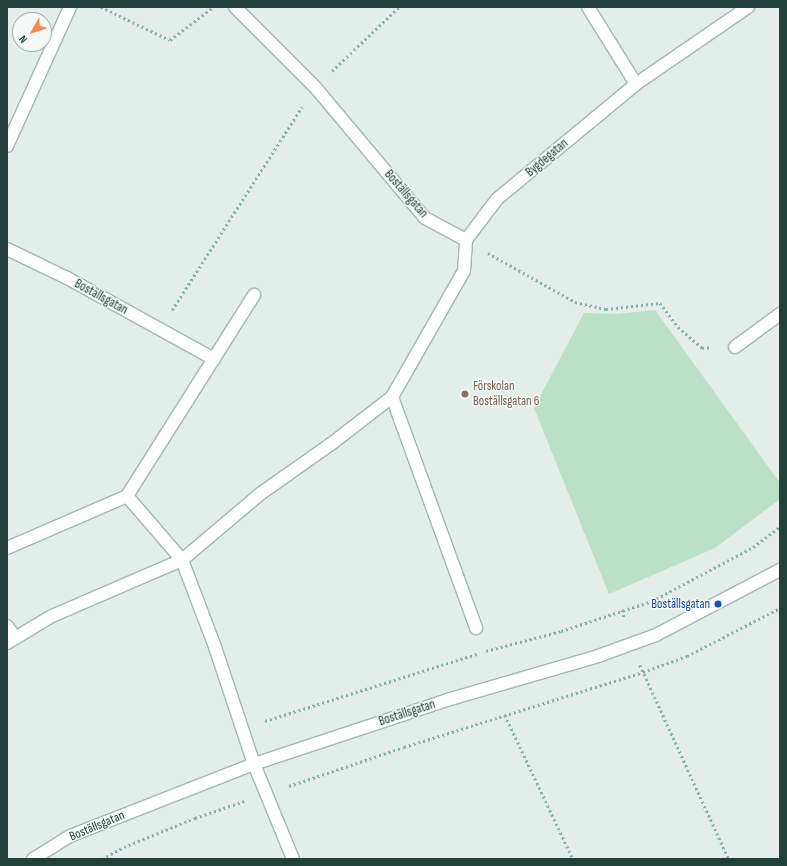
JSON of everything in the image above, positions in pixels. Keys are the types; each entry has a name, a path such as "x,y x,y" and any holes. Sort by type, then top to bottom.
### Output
{"street":[{"path":"7,146 70,7"},
{"name":"Boställsgatan","path":"235,7 315,87 425,218 466,240"},
{"path":"588,7 636,84"},
{"name":"Bygdegatan","path":"466,240 497,199 636,84 748,7"},
{"path":"7,626 11,640 52,616 182,560 260,494 331,444 392,397 464,271 466,240"},
{"name":"Boställsgatan","path":"7,249 67,278 214,359"},
{"path":"7,548 126,496 254,295"},
{"path":"735,347 780,314"},
{"path":"392,397 476,628"},
{"path":"126,496 182,560 215,647 254,764 293,859"},
{"name":"Boställsgatan","path":"33,859 70,836 254,764 447,700 598,656 633,644 670,628 780,570"}],"path":[{"path":"101,7 170,40 213,7"},
{"path":"159,329 315,87 399,7"},
{"path":"466,240 575,302 606,309 660,304 678,327 702,348 735,347"},
{"path":"243,729 484,651 560,631 652,601 753,547 780,527"},
{"path":"102,859 124,847 195,818 266,793 404,747 643,672 687,656 779,608 780,612"},
{"path":"622,610 643,672 729,859"},
{"path":"505,715 572,859"}],"green space":[{"path":"655,310 780,483 780,499 715,548 609,594 534,408 584,313 617,314"}],"place":[{"name":"Förskolan Boställsgatan 6","path":"465,394"},
{"name":"Boställsgatan","path":"718,604"}]}
